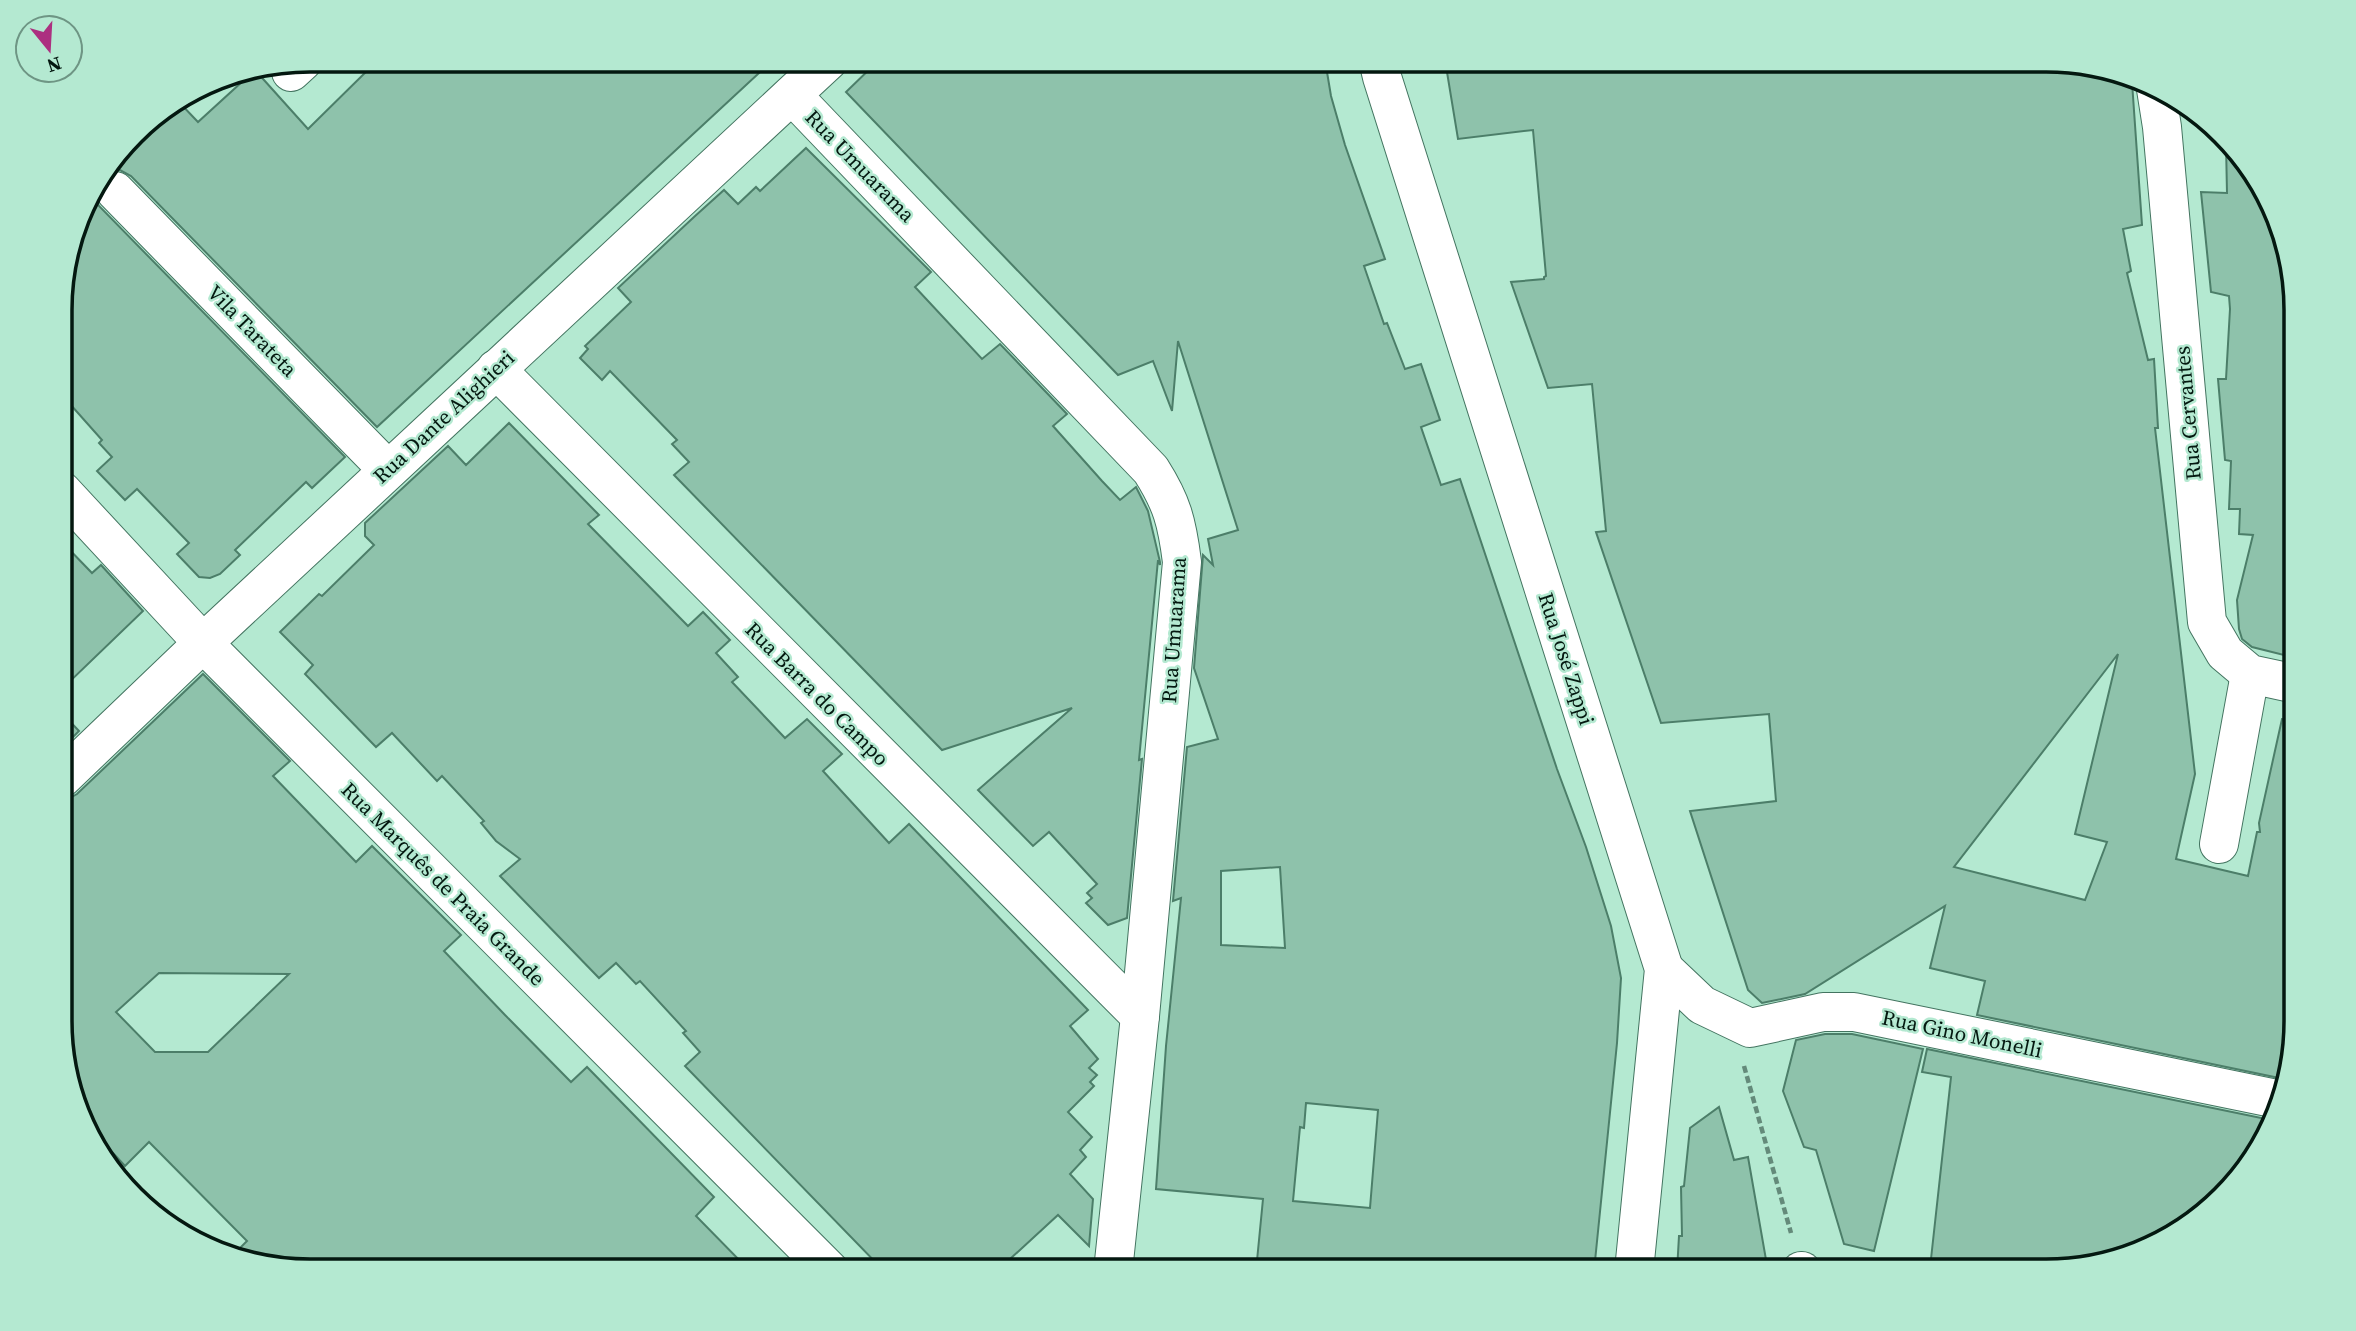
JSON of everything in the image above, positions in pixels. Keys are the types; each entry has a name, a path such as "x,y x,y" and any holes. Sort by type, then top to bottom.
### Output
{"street":[{"name":"Rua Dante Alighieri","path":"72,768 816,72"},
{"name":"Rua José Zappi","path":"1381,72 1664,969 1635,1259"},
{"name":"Rua Umuarama","path":"792,94 1151,470 1167,495 1178,526 1182,562 1140,1016 1114,1259"},
{"name":"Rua Cervantes","path":"2158,100 2207,622 2225,653 2250,674 2284,681"},
{"name":"Vila Tarateta","path":"115,191 388,470"},
{"name":"Rua Barra do Campo","path":"496,369 1140,1016"},
{"name":"Rua Marquês de Praia Grande","path":"72,502 203,643 818,1259"},
{"path":"2220,844 2250,674"},
{"name":"Rua Gino Monelli","path":"1664,969 1702,1005 1751,1028 1824,1012 1854,1012 2272,1098"}],"path":[{"path":"1732,1021 1799,1259"}],"building":[{"path":"366,72 760,72 377,427 131,176 117,170 141,141 177,112 184,108 198,122 242,81 248,80 262,77 308,129"},
{"path":"867,72 1327,72 1345,145 1385,259 1364,266 1384,324 1387,323 1405,369 1421,364 1440,420 1421,427 1441,485 1460,479 1611,926 1621,978 1595,1259 1257,1259 1263,1199 1156,1189 1166,1046 1181,898 1173,901 1187,747 1218,739 1194,668 1203,555 1213,565 1208,539 1238,530 1178,341 1172,411 1153,361 1118,375 846,92","holes":["1280,867 1285,948 1221,945 1221,871","1306,1103 1378,1110 1370,1208 1293,1201 1300,1127 1304,1128"]},
{"path":"1447,72 2047,72 2078,74 2132,88 2142,225 2123,229 2131,271 2127,273 2148,360 2154,359 2158,428 2155,428 2195,774 2176,859 2248,876 2284,719 2284,1037 2277,1078 1977,1015 1985,981 1930,968 1945,906 1805,994 1762,1003 1748,990 1690,811 1776,801 1769,714 1661,723 1596,532 1606,531 1592,384 1548,388 1511,282 1544,279 1546,276 1533,130 1458,139","holes":["2118,654 2075,834 2107,842 2085,900 1954,867"]},
{"path":"806,148 931,272 915,287 982,359 1000,344 1067,414 1053,426 1120,500 1136,487 1148,511 1160,565 1158,560 1127,918 1108,925 1086,903 1092,898 1087,893 1097,884 1049,832 1033,846 978,790 1072,708 942,750 674,475 689,462 672,444 677,440 610,371 602,380 580,358 588,349 585,346 631,302 618,288 694,217 724,190 738,204 756,187 760,191"},
{"path":"2226,155 2260,204 2280,263 2284,294 2284,655 2252,647 2242,639 2239,629 2237,600 2253,535 2239,534 2240,509 2229,509 2231,461 2225,460 2218,379 2226,379 2229,296 2211,292 2201,192 2227,193"},
{"path":"97,202 345,457 312,488 306,482 235,550 240,555 220,574 210,578 199,577 177,554 189,543 137,489 125,500 97,471 112,457 99,443 102,440 72,406 74,278 80,248"},
{"path":"509,423 599,515 588,524 688,626 703,612 730,640 716,653 738,677 732,682 785,738 807,719 842,754 823,771 889,843 909,824 1088,1010 1070,1026 1098,1059 1089,1068 1097,1075 1090,1082 1094,1086 1068,1112 1092,1137 1080,1150 1086,1157 1070,1174 1093,1199 1089,1246 1058,1215 1010,1259 872,1259 685,1066 700,1052 683,1033 686,1031 640,981 636,984 616,963 599,978 500,876 520,859 496,841 481,823 484,821 442,776 437,781 392,733 376,747 305,674 313,665 280,632 319,594 322,596 374,545 365,536 365,523 448,446 466,465"},
{"path":"72,552 92,573 101,565 143,611 72,679"},
{"path":"203,674 290,761 273,776 356,862 372,846 461,935 444,951 505,1015 571,1082 587,1067 714,1197 696,1216 738,1259 309,1259 278,1257 240,1248 247,1241 149,1142 125,1166 109,1149 90,1113 74,1053 72,1022 72,797","holes":["159,973 289,974 208,1052 155,1052 116,1012"]},
{"path":"72,724 79,731 72,738"},
{"path":"1825,1034 1852,1034 1923,1049 1874,1251 1844,1244 1816,1150 1804,1147 1783,1091 1796,1040"},
{"path":"1927,1049 2263,1118 2235,1166 2215,1190 2166,1227 2138,1241 2108,1251 2062,1259 1931,1259 1951,1077 1922,1072"},
{"path":"1719,1107 1734,1160 1748,1157 1766,1259 1678,1259 1679,1236 1682,1236 1681,1187 1684,1186 1690,1128"}]}
